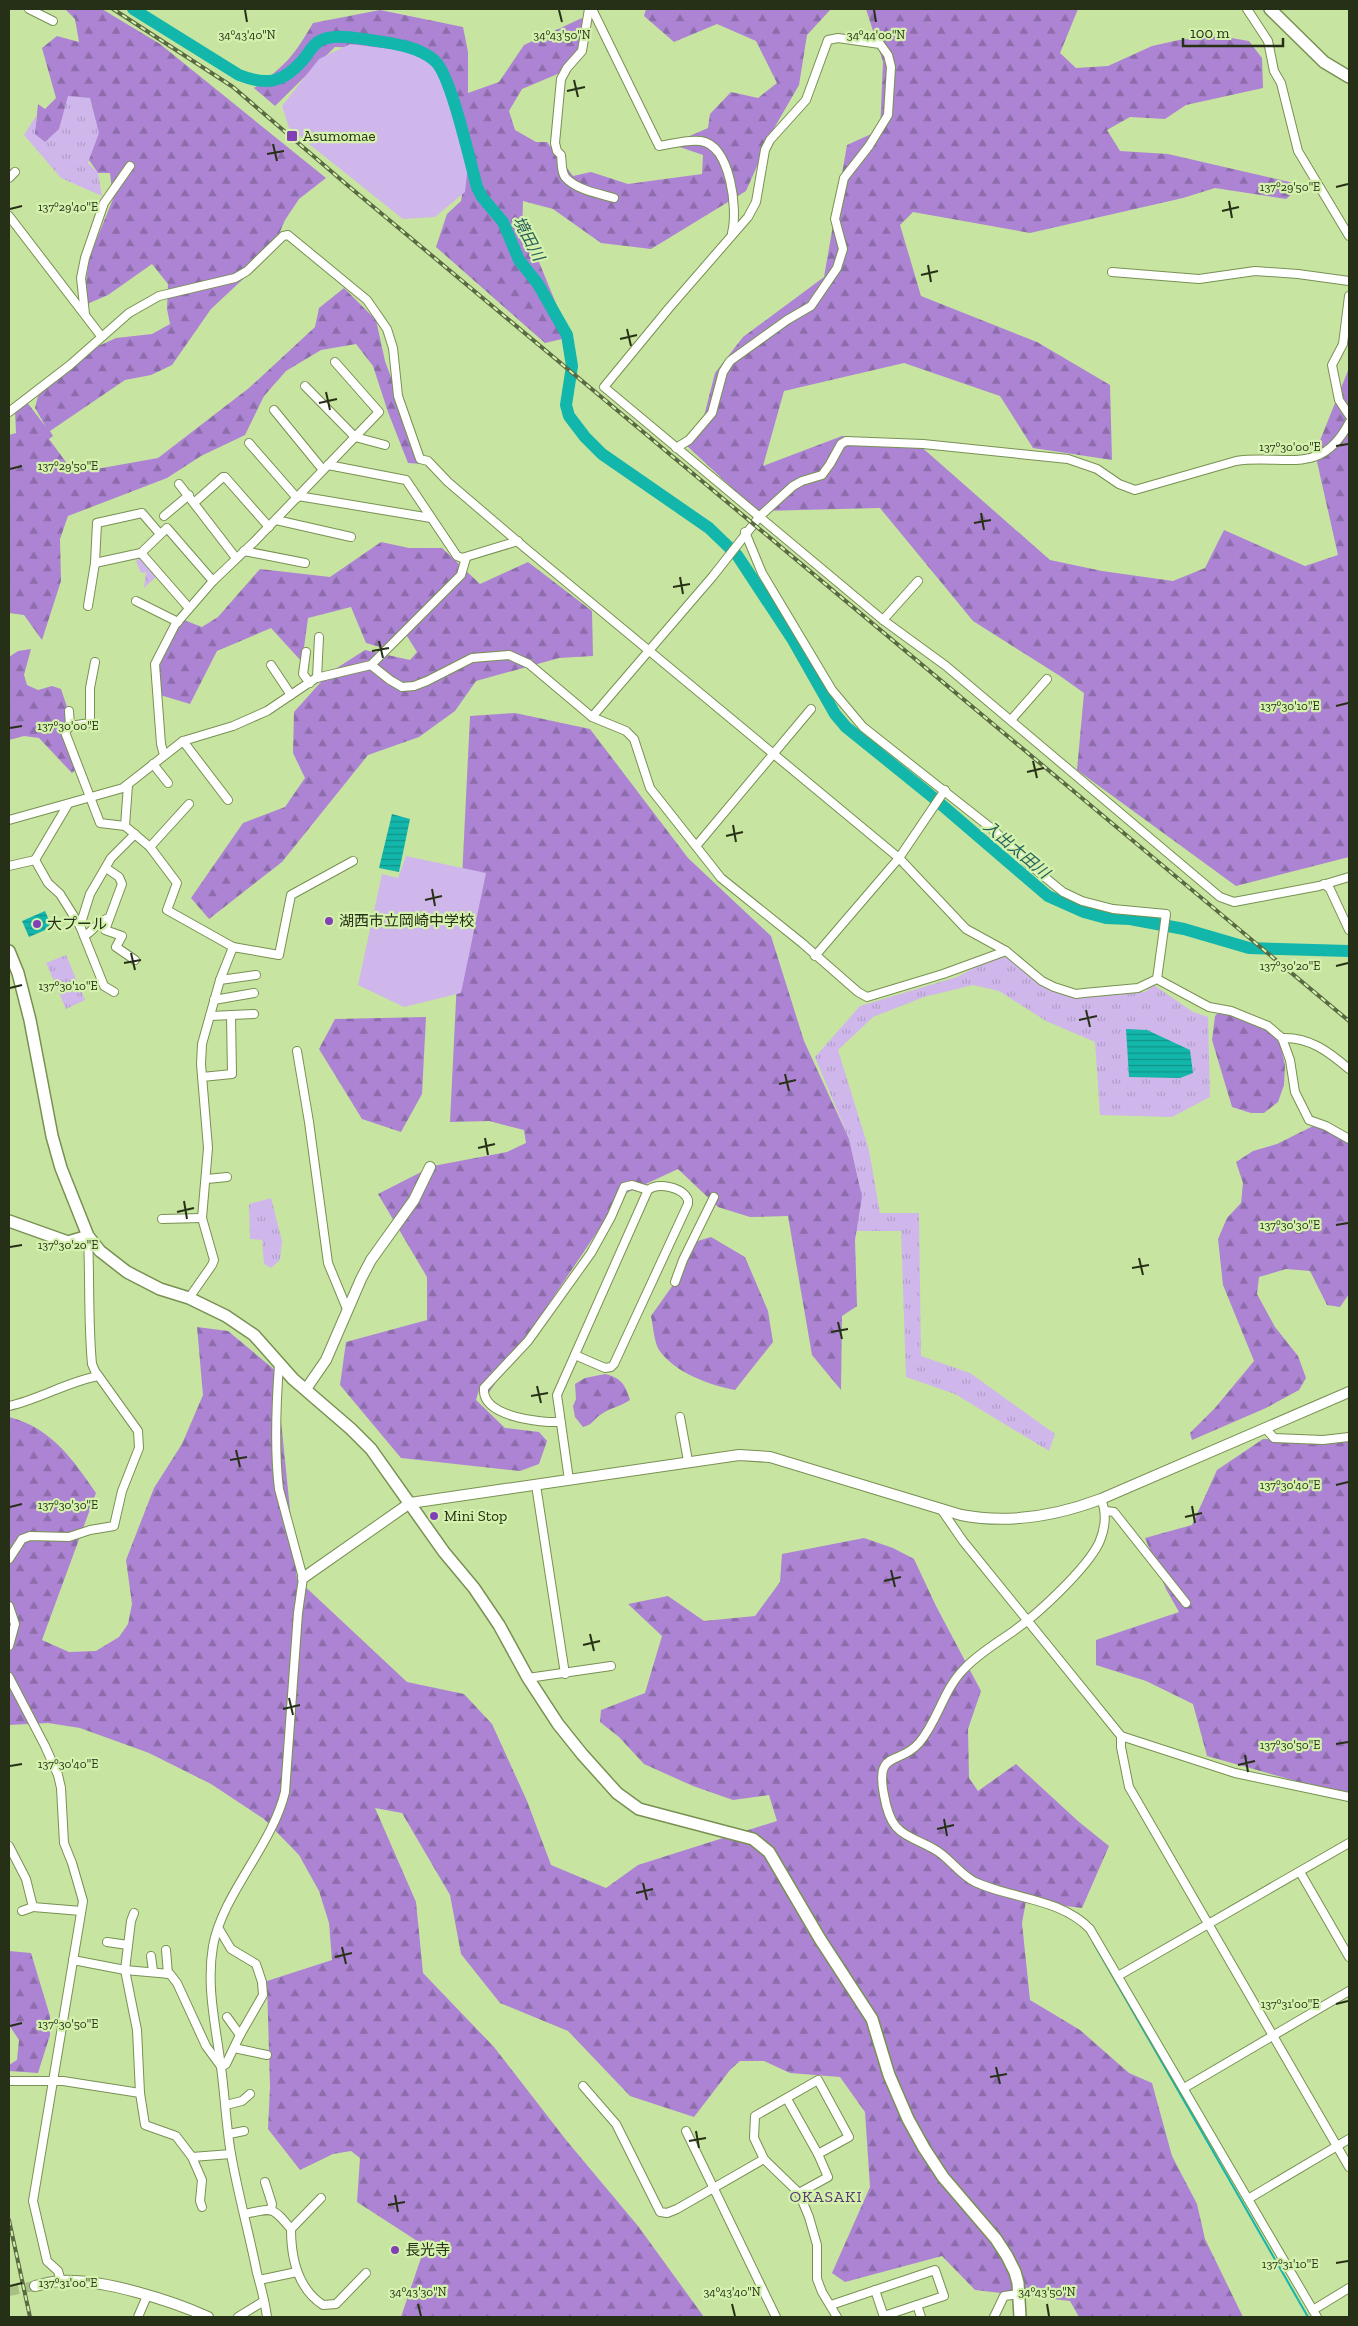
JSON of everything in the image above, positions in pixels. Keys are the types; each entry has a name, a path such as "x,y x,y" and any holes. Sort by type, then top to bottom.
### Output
{"main road":[{"path":"1270,9 1324,62 1349,77"},
{"path":"9,951 18,973 30,1020 52,1136 61,1168 88,1236 100,1251 127,1272 160,1289 189,1298 226,1316 254,1335 279,1365 371,1449 484,1603 528,1678 558,1724 582,1754 617,1792 639,1809 753,1839 769,1852 778,1863 820,1939 872,2019 889,2075 908,2119 924,2148 949,2184 996,2239 1015,2272 1019,2294 1020,2317"},
{"path":"9,1221 68,1242 88,1236"}],"street":[{"path":"29,9 53,20"},
{"path":"590,9 582,51 567,68 561,79 555,144 557,151 561,155 563,172 566,178 580,187 614,198"},
{"path":"590,9 659,146 701,141 709,143 728,169 735,214 732,233"},
{"path":"1247,9 1268,41 1274,71 1281,83 1298,151 1349,236"},
{"path":"676,448 689,440 712,413 723,372 730,361 787,320 811,306 837,268 844,250 835,218 844,178 869,146 888,115 891,67 888,55 880,44 838,38 828,40 806,100 770,140 765,150 756,202 748,217 732,233 604,387 676,448 884,620 946,666 1220,897 1234,902 1324,884 1349,877"},
{"path":"84,314 81,278 85,258 104,204 130,166"},
{"path":"9,216 101,336"},
{"path":"9,412 70,365 129,312 159,296 235,278 247,271 283,236 288,235 367,300 387,329 393,348 398,396 420,459 428,461 448,482 518,542 899,858 966,929 1006,951 1042,981 1076,994 1138,988 1157,979"},
{"path":"1112,272 1199,279 1255,271 1298,274 1349,281"},
{"path":"1349,296 1342,344 1332,365 1339,400 1349,414"},
{"path":"164,755 160,744 155,664 157,656 178,622 213,581 276,520 379,412 335,362"},
{"path":"305,386 355,437 385,445"},
{"path":"274,410 326,468 406,480 457,556 466,558 518,542"},
{"path":"592,717 649,651 660,635 713,576 745,532 793,486 822,475 841,444 846,441 923,444 1068,459 1097,469 1129,490 1135,490 1236,460 1302,460 1320,456 1328,452 1332,445 1342,436 1349,424"},
{"path":"249,443 297,497 431,518"},
{"path":"195,502 223,477 269,527"},
{"path":"179,484 195,502 236,558"},
{"path":"164,516 188,495"},
{"path":"88,606 95,563 97,523 142,513 160,534"},
{"path":"276,520 350,537"},
{"path":"95,563 140,553 167,528 213,581"},
{"path":"745,532 762,573 832,690 863,727 945,790 1064,892 1082,901 1113,909 1166,914 1157,979"},
{"path":"244,551 305,563"},
{"path":"140,553 189,608"},
{"path":"9,820 67,806 123,788 182,741 233,726 267,711 318,678 371,665 461,575 466,558"},
{"path":"884,620 918,581"},
{"path":"136,601 178,622"},
{"path":"318,678 319,637"},
{"path":"306,652 303,674 310,683"},
{"path":"371,665 402,687 414,686 427,681 472,658 515,656 529,664 592,717 626,730 634,739 650,788 697,845 721,878 858,992 867,997 943,974 1006,951"},
{"path":"95,662 90,688 90,723 70,726 65,732 100,823 125,826 150,847 177,883 167,910 233,947 279,955 291,895 354,861"},
{"path":"271,665 291,695"},
{"path":"1011,720 1047,679"},
{"path":"697,845 811,709"},
{"path":"69,711 70,726"},
{"path":"182,741 228,800"},
{"path":"153,764 168,783"},
{"path":"125,826 128,785"},
{"path":"815,956 899,858 945,790"},
{"path":"150,847 189,804"},
{"path":"9,866 35,860 67,806"},
{"path":"80,926 90,894 111,858 135,834"},
{"path":"35,860 48,883 60,894 80,926 104,986 114,992"},
{"path":"105,930 122,884 119,877 106,868"},
{"path":"1324,884 1330,889 1349,930"},
{"path":"84,936 109,918"},
{"path":"97,925 122,936 116,947 135,960"},
{"path":"189,1298 214,1260 202,1218 207,1179 208,1148 202,1077 202,1048 220,980 233,947"},
{"path":"220,980 256,975"},
{"path":"1157,979 1209,1007 1231,1011 1268,1026 1282,1038 1290,1060 1295,1092 1309,1120 1326,1126 1349,1139"},
{"path":"214,1000 254,993"},
{"path":"210,1016 254,1014"},
{"path":"202,1077 232,1074 230,1016"},
{"path":"1282,1038 1296,1038 1308,1041 1327,1050 1349,1069"},
{"path":"297,1050 328,1262 347,1309"},
{"path":"306,1389 326,1360 347,1309 371,1260 414,1200 430,1167"},
{"path":"207,1179 227,1177"},
{"path":"561,1422 505,1415 486,1398 484,1388 528,1341 591,1253 608,1224 624,1187 632,1185 648,1190"},
{"path":"569,1480 557,1395 648,1190 662,1185 683,1193 688,1200 688,1204 614,1364 611,1367 604,1368 575,1355"},
{"path":"675,1282 683,1260 714,1197"},
{"path":"162,1219 202,1218"},
{"path":"9,1559 22,1539 30,1536 69,1537 90,1530 114,1526 122,1491 139,1448 138,1431 98,1376 92,1364 88,1310 91,1284 88,1236"},
{"path":"266,2317 231,2154 211,2002 213,1946 229,1904 282,1807 286,1784 298,1612 303,1578 278,1482 276,1420 279,1365"},
{"path":"9,1406 24,1403 82,1379 98,1376"},
{"path":"303,1578 410,1504 688,1461 739,1455 770,1458 941,1509 980,1518 1026,1518 1079,1507 1101,1499 1349,1392"},
{"path":"680,1417 688,1461"},
{"path":"1266,1429 1274,1438 1323,1440 1349,1436"},
{"path":"536,1485 565,1674"},
{"path":"1101,1499 1106,1511 1099,1543 1065,1586 1027,1620 980,1653 962,1670 945,1694 926,1734 918,1745 908,1753 892,1758 887,1762 883,1769 883,1788 887,1812 895,1827 904,1835 935,1850 975,1882 1065,1910 1080,1919 1090,1929 1317,2317"},
{"path":"941,1509 963,1541 1121,1736 1235,1774 1349,1797"},
{"path":"1106,1511 1114,1512 1186,1603"},
{"path":"9,1606 15,1624 9,1646"},
{"path":"528,1678 611,1666"},
{"path":"9,1677 58,1775 61,1788 64,1843 83,1901 33,2201 47,2261 58,2271 61,2281"},
{"path":"1121,1736 1121,1747 1129,1787 1349,2167"},
{"path":"1118,1976 1349,1843"},
{"path":"9,1846 26,1879 33,1907"},
{"path":"1300,1872 1349,1957"},
{"path":"22,1911 33,1907 81,1911"},
{"path":"134,1913 131,1921 125,1970 136,2030 140,2093 145,2125 176,2136 192,2157 202,2180 200,2201 202,2207"},
{"path":"219,1929 231,1949 256,1964 262,1982 263,1995 226,2064 221,2067"},
{"path":"107,1942 128,1945"},
{"path":"166,1950 168,1974"},
{"path":"151,1956 153,1971"},
{"path":"73,1960 125,1970 153,1971 168,1974 177,1983 206,2046 221,2067"},
{"path":"1184,2088 1349,1991"},
{"path":"228,2017 240,2035"},
{"path":"234,2048 267,2055"},
{"path":"818,2154 849,2137 818,2080 755,2116 754,2138 764,2159 799,2193 809,2217 817,2246 817,2279 822,2292 838,2317"},
{"path":"9,2081 53,2081 93,2084 140,2093"},
{"path":"583,2086 616,2124 660,2212 667,2213 677,2209 764,2159"},
{"path":"226,2105 242,2101 250,2094"},
{"path":"787,2099 818,2154 828,2176 799,2193"},
{"path":"229,2134 244,2131"},
{"path":"686,2131 776,2317"},
{"path":"1248,2199 1349,2139"},
{"path":"192,2157 231,2154"},
{"path":"265,2182 272,2204 271,2210"},
{"path":"291,2229 321,2198"},
{"path":"245,2214 271,2210 278,2213 291,2229 291,2248 297,2272 314,2300 323,2305 333,2306 366,2273"},
{"path":"831,2305 875,2290 934,2270 944,2296 884,2317 875,2290"},
{"path":"259,2280 297,2272"},
{"path":"35,2286 61,2281 91,2282 186,2307 208,2317"},
{"path":"1313,2310 1349,2288"},
{"path":"994,2317 1004,2296 1019,2294"},
{"path":"138,2317 147,2296"},
{"path":"238,2317 264,2301"},
{"path":"917,2305 921,2317"}],"green space":[{"path":"65,9 102,9 160,44 326,178 299,199 285,220 271,253 211,309 172,365 151,375 125,380 50,431 53,436 49,439 74,473 158,458 249,388 315,327 319,308 344,288 376,320 385,361 423,464 408,463 388,412 373,366 356,344 321,350 286,371 264,396 245,435 201,456 167,478 68,516 60,539 61,581 42,640 24,615 9,613 9,435 16,433 15,411 26,401 46,427 35,408 38,396 92,349 116,338 152,334 170,324 167,309 168,284 152,264 108,295 87,304 85,291 89,258 113,199 110,173 98,173 89,160 99,133 90,98 68,96 59,129 45,142 35,134 38,104 45,109 56,98 42,48 57,36 79,42 75,19"},
{"path":"646,9 831,9 807,35 799,85 773,130 746,191 651,249 601,243 553,209 523,201 522,237 539,262 557,306 562,339 545,343 436,247 447,214 461,201 468,157 445,77 415,50 335,47 275,106 254,88 288,60 313,23 380,10 463,27 468,52 468,93 499,82 524,45 582,18 583,45 560,73 522,89 509,111 515,130 536,142 547,142 573,176 591,172 628,184 702,174 703,155 671,144 708,128 710,114 731,92 758,98 777,83 756,41 717,24 674,42 644,16"},
{"path":"866,9 1078,9 1060,53 1076,68 1108,66 1152,46 1179,40 1219,36 1249,41 1262,58 1263,88 1186,105 1165,119 1130,117 1107,130 1120,151 1168,154 1302,185 1286,199 1215,188 1183,198 1030,233 913,212 900,225 921,296 1037,342 1110,385 1112,460 1033,448 1000,396 904,363 784,391 763,466 842,436 918,444 1050,560 1102,571 1173,581 1205,568 1224,530 1305,566 1338,555 1315,453 1349,368 1349,857 1236,886 1077,770 1084,693 973,621 880,508 757,511 686,445 704,416 715,373 743,337 824,277 847,145 880,130 883,62"},
{"path":"350,44 414,52 438,70 456,111 468,165 465,192 435,217 403,219 289,128 282,106 319,59"},
{"path":"68,93 90,98 100,135 88,163 98,173 102,196 61,178 24,135 36,116 36,135"},
{"path":"381,542 409,548 442,548 480,584 528,562 592,611 593,656 559,658 476,681 455,711 419,737 368,755 282,862 209,919 191,898 243,823 285,807 305,778 293,753 294,712 329,673 365,650 410,660 417,652 405,633 387,649 366,643 351,607 308,618 302,662 271,628 217,651 190,704 160,695 161,662 166,647 184,620 202,627 218,617 260,569 330,577"},
{"path":"140,556 157,576 144,588 146,572 141,573 136,561"},
{"path":"31,649 24,675 27,685 38,690 52,686 61,689 67,707 70,735 79,767 72,773 39,738 24,736 9,740 9,657 18,651"},
{"path":"515,713 590,729 688,858 771,936 804,1041 849,1139 862,1197 855,1240 857,1306 842,1316 841,1390 812,1355 788,1216 750,1217 718,1207 678,1169 622,1195 486,1397 479,1390 476,1400 505,1428 539,1432 547,1441 539,1464 520,1471 401,1458 340,1385 346,1342 427,1320 427,1277 378,1194 433,1166 507,1152 526,1143 524,1130 489,1121 450,1122 470,716"},
{"path":"406,856 486,873 461,993 404,1007 358,985 382,874 398,878"},
{"path":"1002,953 1054,987 1084,993 1145,992 1154,985 1193,1012 1208,1017 1210,1097 1172,1117 1100,1115 1095,1042 1046,1021 999,991 973,985 924,997 873,1017 838,1050 869,1150 880,1213 919,1213 921,1356 970,1373 1055,1434 1049,1451 955,1394 906,1377 901,1231 856,1231 860,1188 849,1139 815,1057 860,1006 957,977"},
{"path":"66,955 85,1000 66,1009 46,963"},
{"path":"1222,1009 1251,1016 1278,1035 1285,1065 1284,1085 1278,1102 1264,1113 1251,1113 1232,1107 1212,1040 1215,1016"},
{"path":"426,1017 422,1094 401,1132 362,1119 319,1049 335,1019"},
{"path":"1319,1123 1349,1140 1349,1294 1340,1307 1327,1305 1310,1271 1286,1269 1259,1277 1257,1294 1275,1327 1298,1356 1306,1378 1299,1390 1266,1408 1192,1440 1190,1433 1215,1408 1254,1361 1223,1285 1218,1239 1227,1218 1241,1203 1243,1183 1236,1162 1253,1151 1277,1144"},
{"path":"271,1198 282,1241 280,1260 271,1268 264,1264 262,1240 250,1239 249,1204"},
{"path":"711,1237 745,1257 768,1311 773,1342 735,1390 694,1377 666,1358 657,1347 651,1316 675,1282 691,1243"},
{"path":"197,1327 228,1331 276,1371 297,1579 407,1682 464,1694 492,1724 527,1801 551,1865 606,1888 638,1865 777,1821 769,1795 733,1800 693,1786 644,1764 619,1737 600,1722 601,1710 645,1693 662,1636 628,1604 668,1596 704,1621 755,1616 780,1582 782,1554 864,1538 893,1548 914,1559 936,1606 981,1691 968,1729 969,1778 978,1791 1016,1764 1079,1822 1109,1846 1082,1908 1026,1901 1022,1923 1030,2000 1080,2030 1129,2073 1152,2083 1172,2156 1197,2204 1205,2239 1243,2317 1079,2317 1070,2301 975,2290 942,2256 845,2282 832,2273 870,2187 865,2112 840,2077 790,2073 764,2061 740,2061 730,2070 694,2117 630,2096 568,2031 500,2003 461,1954 450,1895 402,1813 375,1808 416,1902 423,1973 494,2047 566,2140 638,2226 704,2317 401,2317 425,2246 357,2202 360,2158 351,2151 333,2154 300,2170 268,2129 270,2087 267,1981 332,1960 329,1923 319,1891 299,1855 264,1819 211,1784 149,1753 80,1728 48,1723 9,1725 9,1417 24,1422 49,1437 69,1456 96,1493 42,1640 69,1652 96,1651 119,1637 128,1624 132,1604 126,1560 154,1488 182,1444 203,1395"},
{"path":"605,1374 622,1382 630,1400 603,1413 590,1424 583,1427 575,1417 573,1406 576,1399 575,1384 585,1378"},
{"path":"1349,1437 1349,1796 1207,1756 1193,1704 1146,1681 1096,1665 1096,1640 1179,1612 1166,1589 1145,1538 1192,1525 1217,1470 1263,1439 1323,1440"},
{"path":"9,1951 31,1953 50,2016 50,2035 38,2073 9,2071 9,2065 17,2060 19,2040 9,2025"}],"water":[{"path":"392,814 410,819 399,872 379,868"},
{"name":"大プール","path":"45,911 52,927 29,937 22,921"},
{"path":"1126,1029 1147,1030 1190,1050 1193,1073 1180,1078 1129,1077"}],"waterway":[{"name":"境田川","path":"133,9 239,75 258,81 281,78 296,68 318,42 323,39 336,37 350,37 396,44 421,52 435,61 441,69 453,100 477,187 482,197 503,222 519,260 538,284 567,335 572,366 566,405 569,416 585,437 602,454 709,528 737,555 793,640 835,714 846,727 929,794 1048,896 1084,912 1106,918 1130,919 1184,929 1249,948 1349,951"},
{"path":"1093,1942 1308,2317"}],"tunnel":[{"path":"9,2291 35,2286"}],"railway":[{"path":"113,9 233,87 346,184 1349,1021"},
{"path":"9,2220 30,2317"}],"place":[{"name":"Asumomae","path":"292,136"},
{"name":"湖西市立岡崎中学校","path":"329,921"},
{"name":"大プール","path":"37,924"},
{"name":"Mini Stop","path":"434,1516"},
{"name":"長光寺","path":"395,2250"}],"district":[{"name":"OKASAKI","path":"826,2196"}],"water label":[{"name":"入出太田川","path":"1017,849"}]}
